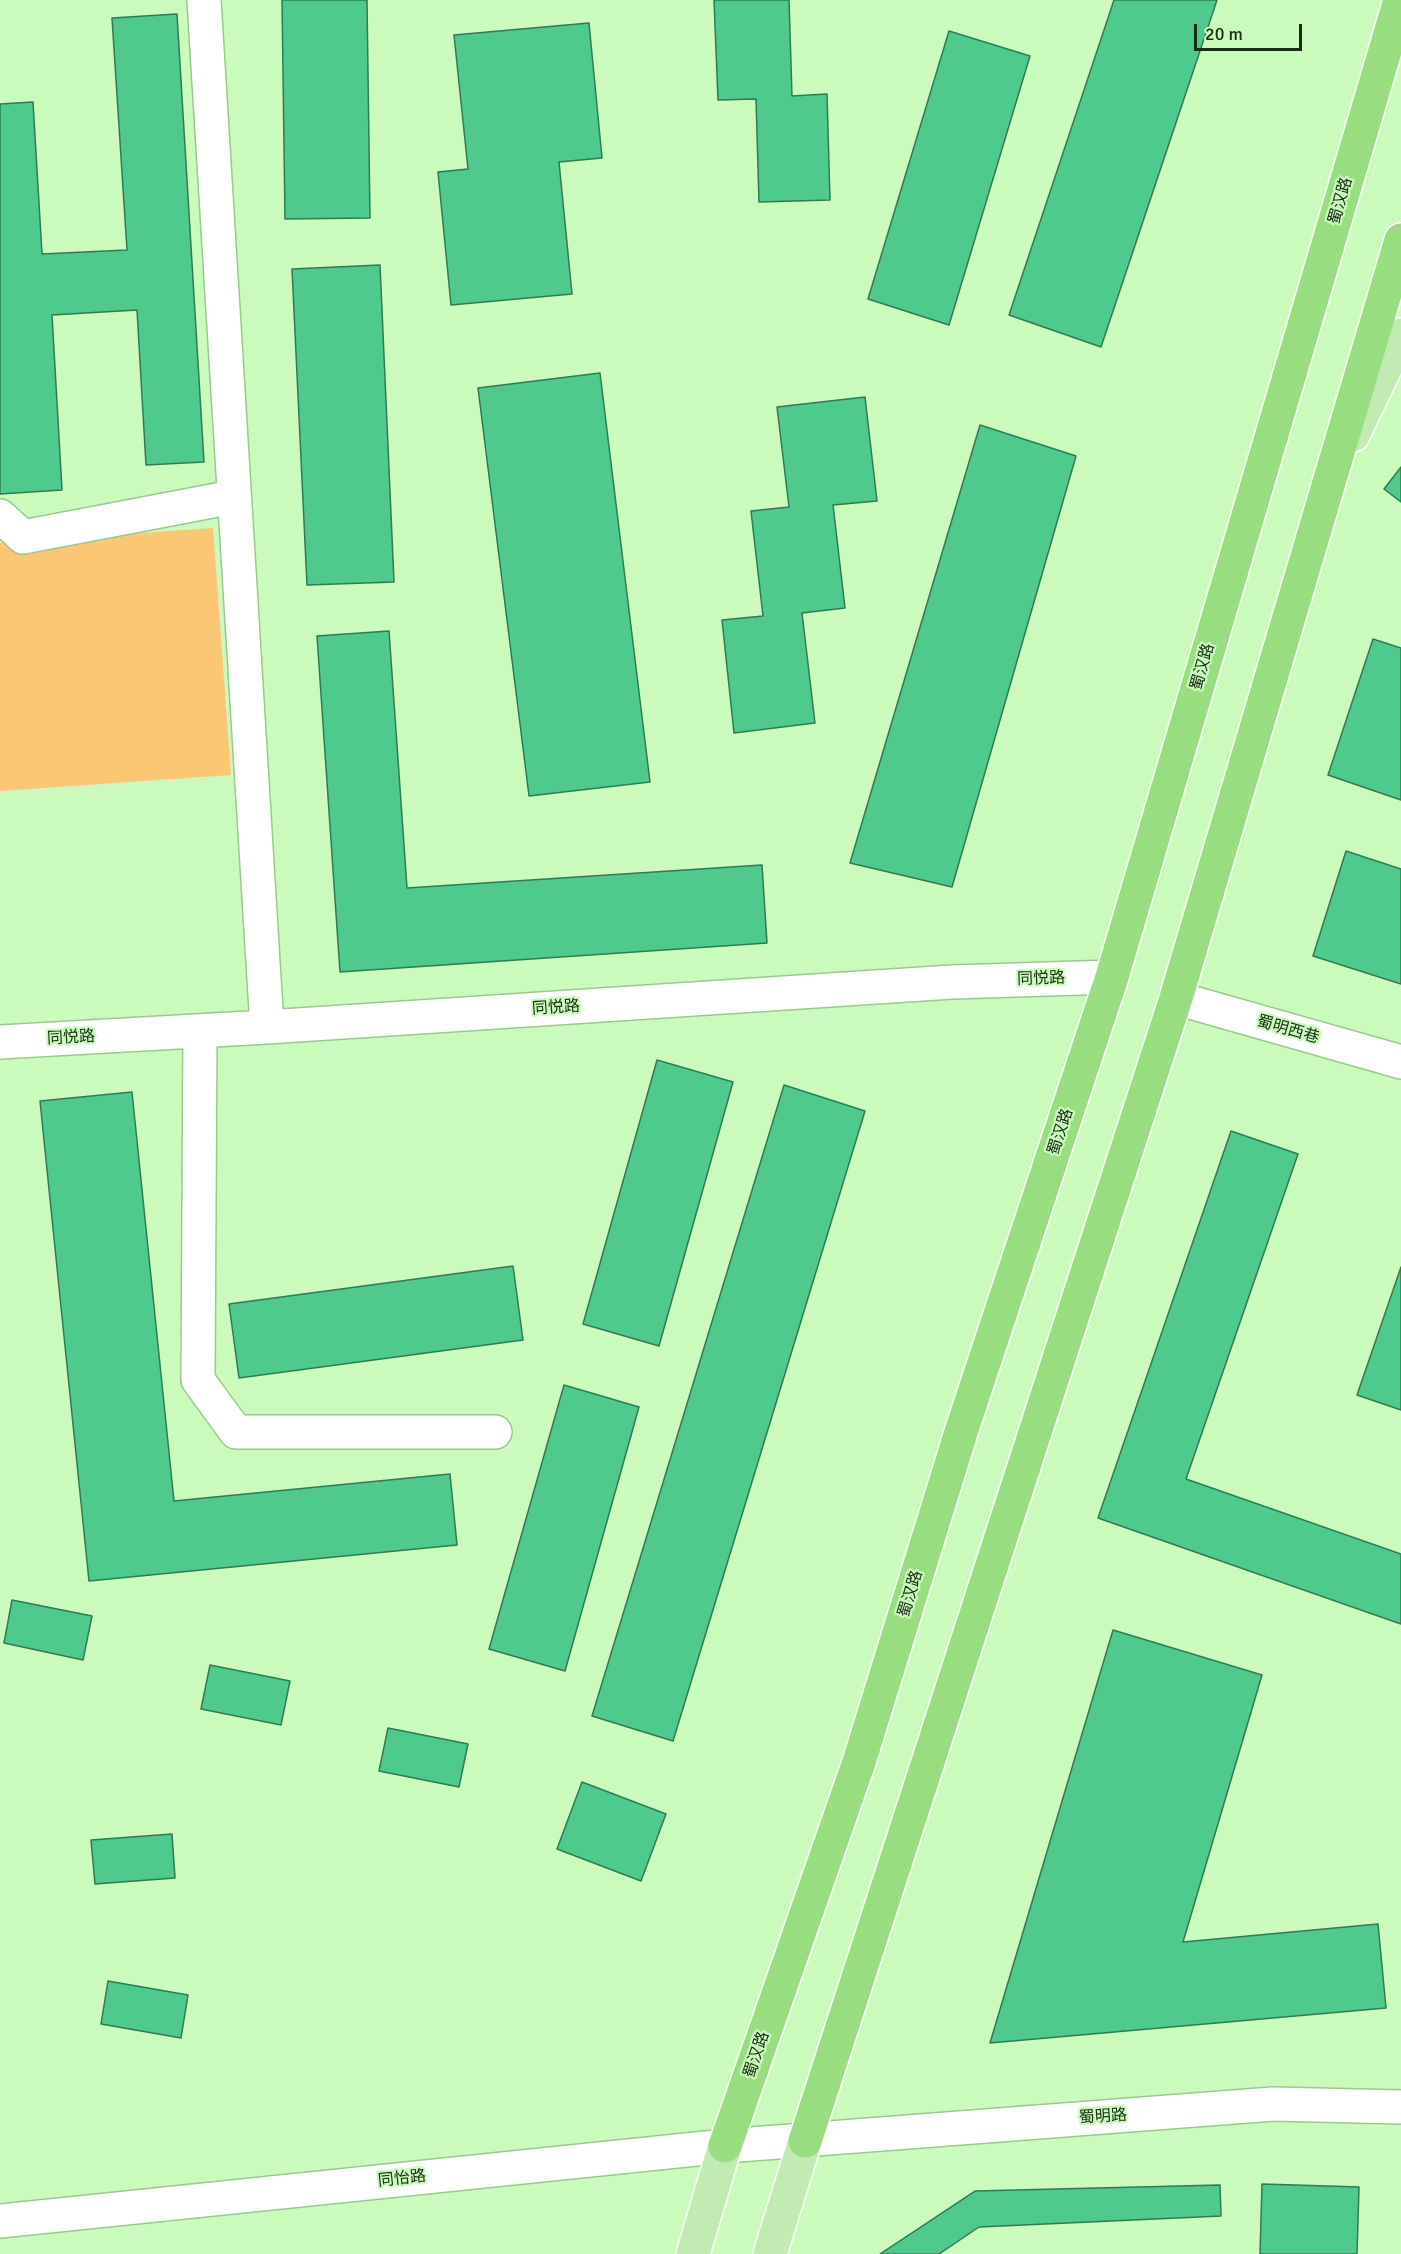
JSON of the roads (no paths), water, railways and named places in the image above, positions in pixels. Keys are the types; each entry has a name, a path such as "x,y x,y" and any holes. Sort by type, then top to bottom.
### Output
{"highway":[{"name":"蜀汉路","path":"725,2146 859,1762 962,1429 1112,976 1400,0"},
{"path":"805,2141 1176,998 1401,240"}],"main road":[{"path":"1324,496 1401,335"},
{"path":"770,2254 805,2141"},
{"name":"蜀汉路","path":"693,2254 725,2146"}],"street":[{"path":"204,0 267,1027"},
{"path":"0,516 23,537 233,497"},
{"name":"同悦路","path":"0,1042 267,1027 952,982 1112,976"},
{"name":"蜀明西巷","path":"1176,998 1401,1062"},
{"path":"200,1031 198,1380 236,1432 495,1432"},
{"name":"蜀明路","path":"805,2141 1273,2104 1401,2107"},
{"name":"同怡路","path":"0,2220 725,2146 805,2141"}]}
